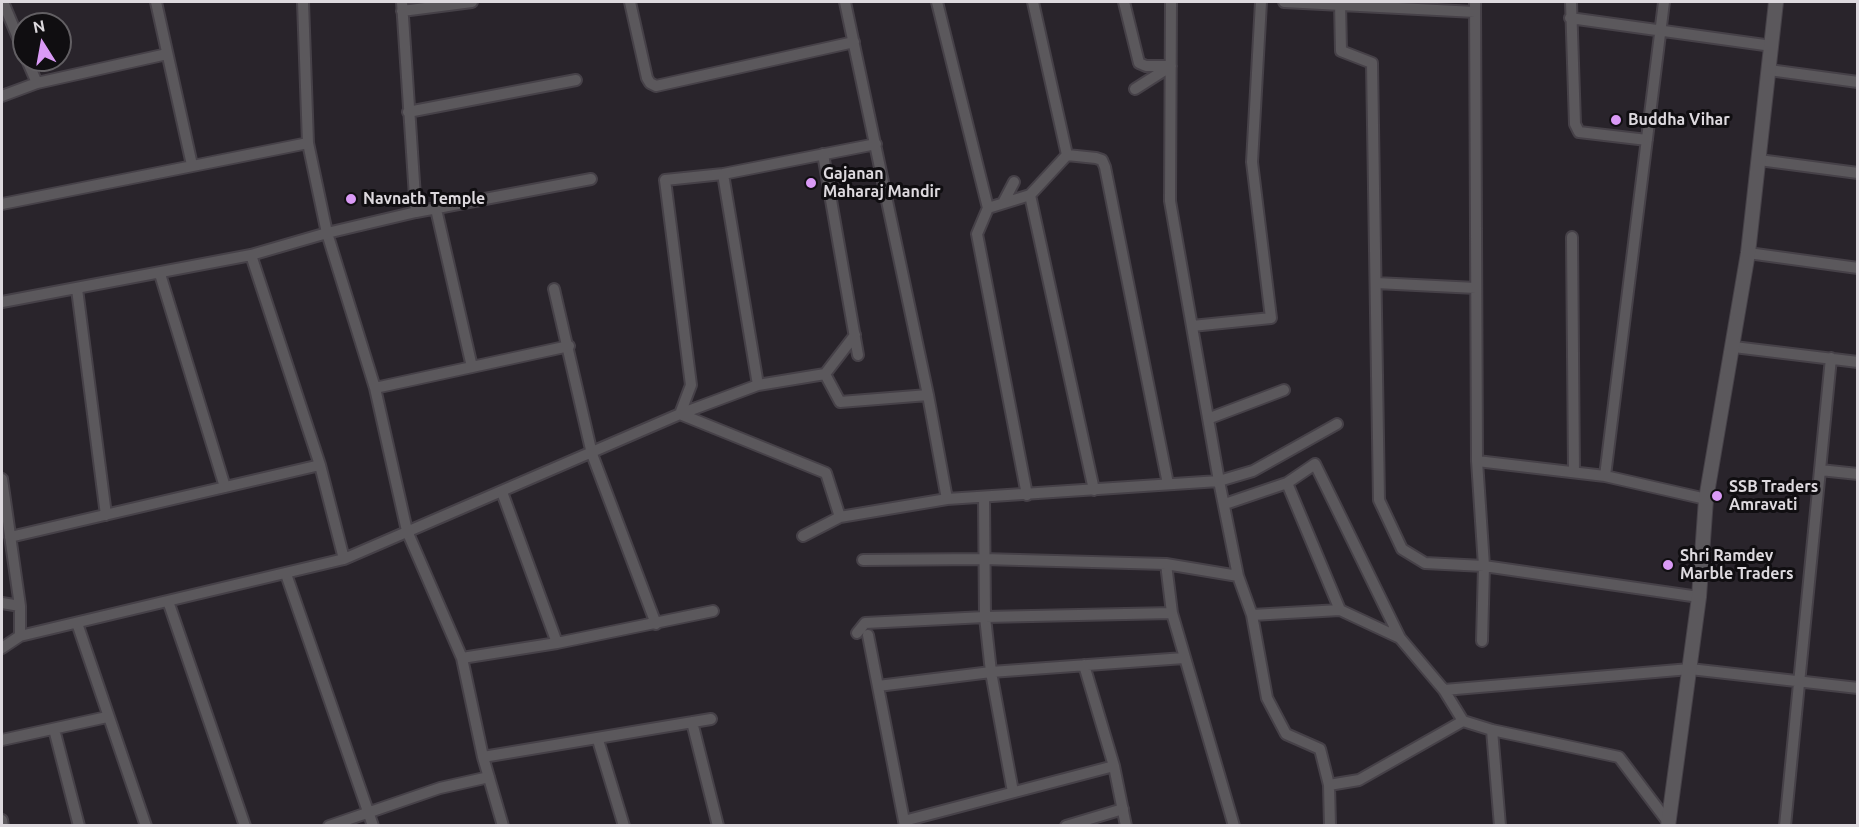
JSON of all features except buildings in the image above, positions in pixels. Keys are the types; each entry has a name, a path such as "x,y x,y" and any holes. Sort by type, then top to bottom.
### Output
{"street":[{"path":"3,2 12,23"},
{"path":"156,2 192,165"},
{"path":"303,2 308,143 327,233 375,388 407,531 462,658 483,757 503,825"},
{"path":"416,212 402,6 471,2"},
{"path":"630,2 647,78 656,86 854,42"},
{"path":"845,2 928,395 947,499"},
{"path":"937,2 988,208 977,234 1027,495"},
{"path":"1033,2 1067,154"},
{"path":"1124,2 1139,63 1146,66 1171,66"},
{"path":"1171,2 1170,201 1238,576 1252,615 1267,698 1286,734 1320,748 1329,785 1330,825"},
{"path":"1192,326 1271,318 1252,162 1261,2"},
{"path":"1284,2 1475,7 1477,461 1484,566 1482,641"},
{"path":"1571,2 1575,124 1579,132 1647,140"},
{"path":"1605,476 1664,2"},
{"path":"1668,824 1699,597 1706,499 1734,347 1748,253 1776,2"},
{"path":"1340,3 1341,51 1372,63 1379,500 1402,549 1425,563 1484,566 1699,597"},
{"path":"1570,18 1772,46"},
{"path":"2,96 37,82 167,54"},
{"path":"1135,89 1171,66"},
{"path":"1769,70 1857,82"},
{"path":"32,72 37,82"},
{"path":"408,112 576,80"},
{"path":"2,204 308,143"},
{"path":"675,417 691,385 665,180 723,174 876,144"},
{"path":"823,154 858,355"},
{"path":"988,208 1030,195 1067,154"},
{"path":"1067,154 1096,158 1102,160 1106,167 1168,484"},
{"path":"1759,160 1857,172"},
{"path":"723,174 758,385"},
{"path":"2,302 77,290 251,255 327,233 416,212 591,179"},
{"path":"1004,204 1014,182"},
{"path":"1030,195 1094,490"},
{"path":"436,209 472,367"},
{"path":"1572,237 1574,472"},
{"path":"1748,253 1857,268"},
{"path":"251,255 320,465 344,559"},
{"path":"160,274 225,487"},
{"path":"1376,283 1476,288"},
{"path":"554,289 569,346 592,454 656,624"},
{"path":"77,290 106,515"},
{"path":"2,648 20,636 344,559 675,417 758,385 825,374 855,335"},
{"path":"375,388 569,346"},
{"path":"1734,347 1857,362"},
{"path":"1785,825 1831,358"},
{"path":"825,374 840,402 928,395"},
{"path":"1210,418 1284,390"},
{"path":"675,417 826,473 840,517"},
{"path":"803,536 840,517 947,499 1220,481 1253,471 1337,424"},
{"path":"1477,461 1605,476 1706,499"},
{"path":"1225,504 1287,483 1315,464 1400,638 1444,690 1463,721 1492,730 1619,757 1668,824"},
{"path":"10,537 320,465"},
{"path":"1820,470 1857,474"},
{"path":"2,479 20,606 20,636"},
{"path":"1287,483 1340,610"},
{"path":"502,492 557,643"},
{"path":"984,498 985,617 991,672 1013,792"},
{"path":"863,560 983,559 1166,564 1238,576"},
{"path":"1166,564 1172,614 1234,825"},
{"path":"286,574 373,825"},
{"path":"168,602 245,825"},
{"path":"2,603 20,606"},
{"path":"1252,615 1340,610 1400,638"},
{"path":"462,658 557,643 713,611"},
{"path":"1114,766 905,823 878,686 863,634 865,623 985,617 1172,614"},
{"path":"77,623 107,717 146,825"},
{"path":"878,686 991,672 1184,658"},
{"path":"1084,665 1114,766 1126,825"},
{"path":"1444,690 1690,669 1857,688"},
{"path":"2,740 107,717"},
{"path":"483,757 598,740 711,719"},
{"path":"1329,785 1359,780 1463,721"},
{"path":"692,723 718,825"},
{"path":"54,729 79,825"},
{"path":"1492,730 1500,825"},
{"path":"598,740 624,825"},
{"path":"329,825 440,788 489,777"},
{"path":"1066,825 1123,809"},
{"path":"2,820 3,825"}],"place":[{"name":"Buddha Vihar","path":"1616,120"},
{"name":"Gajanan Maharaj Mandir","path":"811,183"},
{"name":"Navnath Temple","path":"351,199"},
{"name":"SSB Traders Amravati","path":"1717,496"},
{"name":"Shri Ramdev Marble Traders","path":"1668,565"}]}
